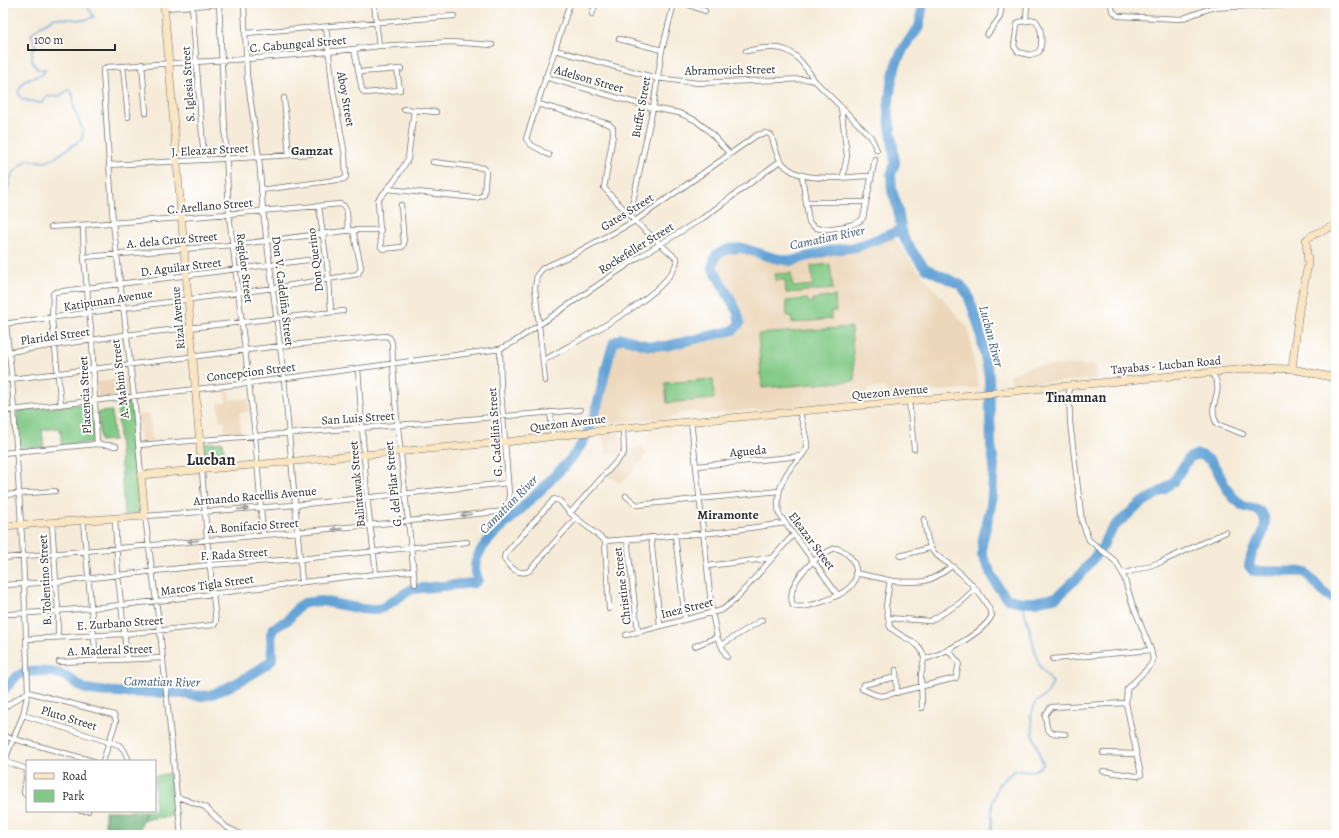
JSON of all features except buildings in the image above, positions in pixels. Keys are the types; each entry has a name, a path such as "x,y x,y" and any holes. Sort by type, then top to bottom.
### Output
{"main road":[{"name":"Rizal Avenue","path":"164,6 202,470"},
{"path":"1292,369 1308,264 1306,240 1310,236 1331,228 1336,223"},
{"name":"Tayabas - Lucban Road","path":"997,392 1257,368 1292,369 1336,378"},
{"name":"Quezon Avenue","path":"141,475 291,460 506,442 597,430 997,392"},
{"name":"A. Mabini Street","path":"141,475 145,516"},
{"name":"Armando Racellis Avenue","path":"3,526 145,516"}],"street":[{"path":"164,6 192,6 232,3"},
{"name":"Don V. Cadeliña Street","path":"244,3 246,59 284,378 302,582"},
{"path":"374,3 378,46"},
{"path":"549,155 526,140 570,3"},
{"path":"592,14 596,3"},
{"name":"Buffet Street","path":"630,215 653,108 656,78 674,3"},
{"path":"684,3 705,11"},
{"path":"986,35 1000,17 1002,3"},
{"path":"1026,21 1027,3"},
{"path":"1111,3 1112,10 1118,16 1176,19 1210,8 1308,3"},
{"name":"Regidor Street","path":"219,4 220,60 228,214 256,435 263,535"},
{"name":"S. Iglesia Street","path":"192,6 204,160"},
{"path":"246,33 454,16"},
{"path":"1035,20 1040,28 1041,48 1039,52 1030,55 1018,52 1014,46 1015,27 1019,22 1026,21 1035,20"},
{"name":"Aboy Street","path":"261,190 344,179 347,174 328,52 326,27"},
{"path":"619,38 662,50"},
{"name":"C. Cabungcal Street","path":"107,67 246,59 378,46 450,42 492,45"},
{"path":"746,51 776,47 786,49 794,55 815,82 871,137 877,150"},
{"path":"354,49 362,90 365,93 399,91 401,88 400,69 359,72"},
{"name":"Abramovich Street","path":"555,50 656,78 698,83 806,78 815,82"},
{"path":"142,64 146,113"},
{"path":"124,66 128,118"},
{"name":"A. Mabini Street","path":"107,67 103,70 102,75 113,223 125,335 134,396 141,475"},
{"name":"Adelson Street","path":"545,77 653,108 679,113 695,120 718,139 730,154"},
{"path":"284,98 289,155"},
{"path":"538,104 609,124 613,128 604,188 635,221 677,259 677,264 666,281 644,301 543,361"},
{"path":"841,107 847,156 844,176"},
{"path":"404,109 436,112"},
{"path":"401,205 404,244 402,247 383,249 381,247 378,200 408,159 414,110"},
{"name":"Gates Street","path":"545,381 535,288 537,275 543,268 572,256 635,221 757,135 766,133 771,135 780,161"},
{"name":"J. Eleazar Street","path":"109,165 311,154"},
{"path":"802,176 808,202 809,222 813,226 820,229 856,225 863,218 875,160"},
{"path":"780,161 790,171 802,176 829,178 844,176 872,176"},
{"name":"Rockefeller Street","path":"500,349 514,342 632,261 703,218 780,161"},
{"path":"387,189 476,198 484,195 486,172 484,168 433,162"},
{"path":"808,202 866,202"},
{"name":"C. Arellano Street","path":"51,227 83,226 340,204 344,206 347,212 350,231"},
{"name":"Don Querino","path":"319,207 329,279 330,312"},
{"name":"Placencia Street","path":"83,226 86,288 90,314 96,400 97,444"},
{"name":"A. dela Cruz Street","path":"84,257 232,245 350,231 381,230"},
{"name":"Katipunan Avenue","path":"4,324 90,314 122,307 274,288 358,274 361,267 350,231"},
{"name":"D. Aguilar Street","path":"52,319 52,294 55,292 308,260"},
{"name":"Plaridel Street","path":"8,352 190,327 343,311"},
{"path":"52,319 59,374 60,405"},
{"path":"4,324 12,380 28,639 28,692 23,715 6,756 6,760 26,770"},
{"name":"G. del Pilar Street","path":"280,346 386,336 390,338 392,343 407,522 415,584"},
{"path":"3,380 130,366 280,346"},
{"name":"Concepcion Street","path":"3,411 250,383 500,349"},
{"name":"G. Cadeliña Street","path":"500,349 510,506 505,511"},
{"name":"Balintawak Street","path":"358,369 367,497 376,573"},
{"path":"1211,372 1217,380 1218,389 1214,400 1212,416 1217,424 1243,434"},
{"path":"1069,385 1070,422 1082,522 1089,540 1115,561 1123,574 1132,603 1151,650 1153,660 1150,666 1127,690 1126,703 1141,773 1140,777 1103,771"},
{"path":"909,401 914,449"},
{"name":"San Luis Street","path":"138,445 256,435 398,426 580,410"},
{"name":"Eleazar Street","path":"799,410 807,446 801,456 790,468 779,491 777,503 779,514 838,595"},
{"path":"550,412 552,435"},
{"path":"691,421 701,498 712,612 717,637 727,658"},
{"path":"570,513 624,453 623,428"},
{"path":"3,453 97,444 116,446"},
{"name":"Agueda","path":"697,466 801,456"},
{"name":"Rizal Avenue","path":"202,470 206,539 216,622 214,625"},
{"name":"Armando Racellis Avenue","path":"145,516 261,508 508,484"},
{"path":"3,494 55,491"},
{"path":"626,496 637,505 779,491"},
{"path":"576,518 529,571 524,574 520,573 506,562 504,558 505,554 554,499 560,501 570,513 605,541 704,533 785,523"},
{"name":"A. Bonifacio Street","path":"3,558 206,539 297,533 505,511"},
{"name":"A. Mabini Street","path":"145,516 157,602 181,835"},
{"path":"114,518 120,606 127,658"},
{"path":"924,519 929,548 940,559 952,566 975,589 989,608 992,615 989,623 948,650 924,659"},
{"path":"83,520 95,636 96,660"},
{"name":"B. Tolentino Street","path":"52,523 58,611 58,637"},
{"path":"1123,574 1175,556 1226,532"},
{"path":"675,535 685,619"},
{"name":"Inez Street","path":"626,635 722,610 735,600 793,535"},
{"path":"651,537 660,625"},
{"name":"Christine Street","path":"627,539 638,631"},
{"path":"605,541 609,609"},
{"name":"F. Rada Street","path":"3,585 56,582 209,565 300,559 467,542"},
{"path":"834,548 842,550 852,557 856,566 855,574 850,587 838,595 804,607 794,606 791,600 792,590 797,580 825,552 834,548"},
{"path":"900,556 929,548"},
{"path":"707,566 772,558"},
{"path":"855,574 890,580 923,582 936,578 952,566"},
{"name":"Marcos Tigla Street","path":"3,614 26,614 120,606 376,573 413,571"},
{"path":"890,580 886,606 890,627 894,632 916,643 924,654 922,708"},
{"path":"888,618 930,621 960,603 975,589"},
{"path":"721,645 762,620"},
{"name":"E. Zurbano Street","path":"28,639 123,634 214,625"},
{"path":"694,646 717,637"},
{"path":"896,677 863,685 862,689 876,695 896,693 922,685 956,678 959,663 948,650"},
{"path":"1052,659 1151,650"},
{"name":"A. Maderal Street","path":"59,662 127,658 163,658"},
{"path":"896,670 896,693"},
{"path":"3,708 28,692 114,715 116,720 103,760"},
{"path":"1065,734 1051,733 1047,728 1045,715 1051,707 1126,703"},
{"name":"Pluto Street","path":"23,715 110,741"},
{"path":"3,736 89,760"},
{"path":"110,741 119,744 124,750 129,760"},
{"path":"1103,753 1136,754"},
{"path":"26,778 24,793 26,795"},
{"path":"178,797 205,807 226,827 242,835"}],"shaded area":[{"path":"894,238 911,262 968,328 979,388 889,395 884,387 869,389 864,400 709,414 701,414 697,411 678,414 674,417 595,425 616,343 621,341 648,347 666,346 735,331 741,324 738,312 719,270 718,257 722,253 743,250 780,262 796,262 863,248"},
{"path":"1096,365 1098,379 1011,385 1010,374 1032,366"},
{"path":"126,379 128,395 98,398 96,382"},
{"path":"225,391 229,391 230,400 248,398 250,411 239,413 241,433 225,434 224,421 220,421 218,403 226,402"},
{"path":"150,414 152,442 140,443 138,415"},
{"path":"620,433 622,452 615,455 613,452 606,455 603,434"},
{"path":"642,446 647,454 621,484 608,476 632,448"}],"green space":[{"path":"830,264 833,289 786,293 785,280 775,280 775,274 791,273 793,287 813,285 811,266"},
{"path":"835,296 836,311 831,311 831,319 792,323 791,316 787,316 786,301 808,299 809,303 813,302 813,299"},
{"path":"851,327 855,381 762,388 758,334"},
{"path":"713,379 714,399 667,403 665,383"},
{"path":"132,402 139,514 124,515 117,403"},
{"path":"94,403 95,442 62,445 60,428 42,430 44,447 20,449 17,411"},
{"path":"112,411 114,440 100,441 98,412"},
{"path":"223,442 225,462 203,464 202,444"},
{"path":"170,773 174,816 144,819 146,812 156,812 156,776"},
{"path":"105,812 146,812 138,835 105,835"}],"waterway":[{"path":"3,189 7,191 12,174 27,160 45,162 53,159 82,139 83,131 74,109 73,95 69,89 60,96 46,97 42,103 23,100 18,92 23,82 43,74 46,69 37,69 32,61 32,51 36,47 31,34 54,18 84,20 94,17 85,3"},
{"name":"Lucban River","path":"923,3 919,27 904,47 896,64 891,85 888,109 895,163 891,175 892,191 897,206 903,237 925,268 961,285 968,295 979,327 989,376 991,445 994,465 991,506 982,543 982,555 999,589 1008,599 1022,602 1035,602 1057,597 1082,573 1103,546 1106,538 1115,526 1140,504 1163,490 1174,481 1189,458 1198,454 1211,461 1225,486 1234,498 1243,506 1257,510 1264,517 1264,531 1253,551 1249,564 1253,571 1305,572 1323,592 1336,601"},
{"name":"Camatian River","path":"3,691 18,675 30,672 42,672 63,675 83,688 97,691 162,692 200,696 209,695 242,680 267,664 272,659 271,634 274,628 288,620 298,607 304,603 321,601 372,610 382,608 412,589 474,583 478,580 475,570 476,560 485,544 566,464 586,436 597,406 614,342 622,338 649,346 666,346 734,330 740,323 737,311 712,267 716,255 728,249 742,248 774,258 791,261 832,250 857,247 901,230"},
{"path":"992,835 992,804 998,785 1015,770 1031,771 1037,769 1043,764 1033,734 1031,716 1035,703 1047,694 1053,683 1039,665 1022,602"}],"district":[{"name":"Gamzat","path":"312,150"},
{"name":"Tinamnan","path":"1076,397"},
{"name":"Lucban","path":"211,459"},
{"name":"Miramonte","path":"728,514"}]}
